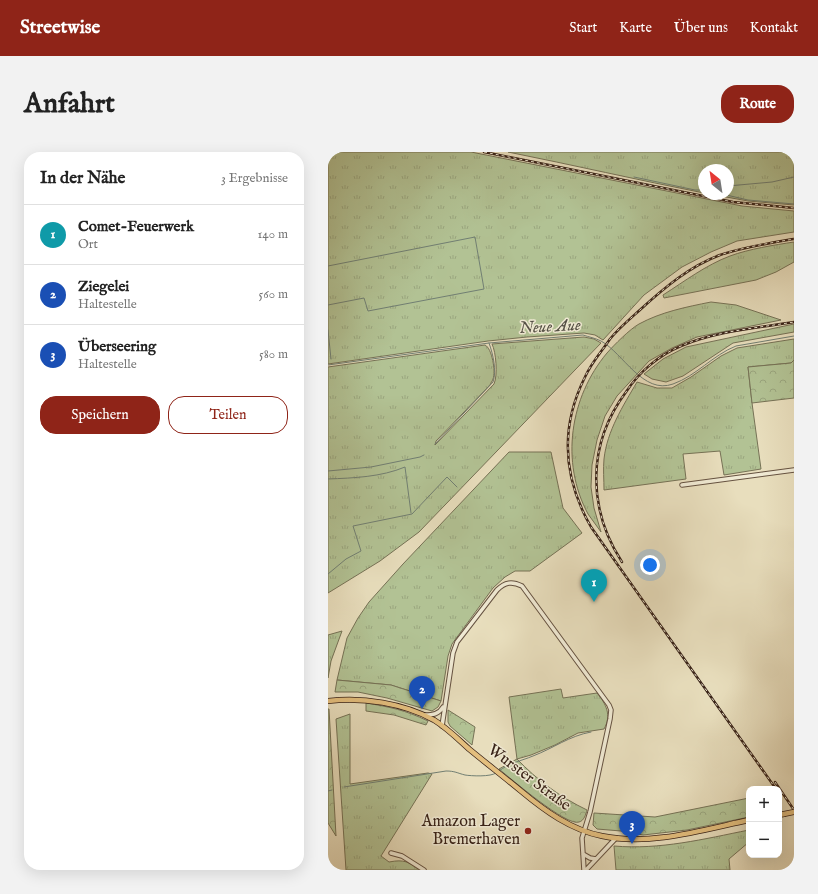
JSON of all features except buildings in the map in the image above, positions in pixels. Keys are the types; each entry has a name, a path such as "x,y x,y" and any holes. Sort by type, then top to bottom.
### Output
{"main road":[{"name":"Wurster Straße","path":"328,701 343,699 385,703 423,715 442,726 545,811 584,831 616,838 650,838 680,834 746,821"},
{"path":"782,814 794,812"}],"street":[{"path":"682,485 794,470"},
{"path":"442,726 453,653 457,642 503,584 514,582 522,586 609,705 611,710 590,812 582,838 585,870"},
{"path":"423,715 435,714 445,704"},
{"path":"585,870 616,838"},
{"path":"391,853 402,856 424,870"},
{"path":"583,854 590,858 597,858"}],"green space":[{"path":"328,152 471,152 698,197 698,200 712,200 742,206 794,211 794,232 737,241 682,267 644,295 603,340 595,335 584,333 527,337 488,341 328,364"},
{"path":"508,152 794,152 794,205 734,198 734,164 698,164 698,192"},
{"path":"794,242 794,262 776,272 756,280 664,298 663,295 712,264 721,260 753,249"},
{"path":"711,302 736,305 781,320 697,337 672,348 649,361 617,396 605,416 597,440 592,465 591,487 594,508 601,532 588,514 579,494 574,473 572,452 573,430 577,410 584,389 594,370 607,353 635,326 665,313"},
{"path":"794,324 794,332 733,343 683,376 666,382 652,379 644,374 663,359 686,347"},
{"path":"584,337 594,339 601,343 419,532 380,561 328,593 328,367 485,345 490,351 493,360 493,380 490,385 436,441 435,445 494,384 496,364 495,352 492,344"},
{"path":"794,339 794,360 791,363 748,367 761,469 724,475 720,451 683,454 686,479 604,490 604,459 608,439 616,419 637,382 657,388 672,388 721,356 737,348"},
{"path":"794,360 794,398 752,403 748,367 791,363"},
{"path":"509,452 551,452 563,508 582,533 530,571 515,571 505,577 493,588 452,644 448,656 441,701 391,685 337,680 347,638 369,602"},
{"path":"342,631 331,661 328,678 328,635"},
{"path":"337,680 391,685 441,701 438,707 432,711 387,698 358,692 335,692"},
{"path":"561,689 563,698 597,693 603,701 608,714 608,719 604,729 578,733 555,745 517,759 509,697"},
{"path":"366,703 397,709 428,721 426,725 394,715 366,711"},
{"path":"329,709 336,836 328,823"},
{"path":"448,710 475,727 472,745 450,726 448,722"},
{"path":"350,714 350,784 428,773 432,774 381,856 389,862 406,862 421,870 346,870 336,719"},
{"path":"517,759 549,788 567,800 587,810 582,820 579,822 573,822 551,810 499,769"},
{"path":"746,799 746,818 687,830 643,835 597,829 593,825 594,813 655,817"},
{"path":"746,831 746,845 729,859 730,870 616,870 614,846 631,847 665,845"}],"waterway":[{"path":"634,177 698,190"},
{"path":"734,185 772,182 794,177"},
{"path":"734,197 748,200 794,204"},
{"path":"328,266 475,237 484,289 368,311 364,298 328,305"},
{"path":"328,330 331,359"},
{"name":"Neue Aue","path":"328,365 489,343 583,335 601,341 643,378 652,384 662,386 673,384 689,376 736,346 794,336"},
{"path":"435,444 493,382 495,368 489,343"},
{"path":"328,471 371,467 424,455"},
{"path":"328,479 377,475 405,467 411,513"},
{"path":"328,574 346,559 361,551 353,526 412,514 447,477 457,487"},
{"path":"499,771 511,764 541,753 569,739 591,732"},
{"path":"344,787 446,771 476,776 496,773"},
{"path":"328,791 332,790"}],"railway":[{"path":"484,152 733,202 794,208"},
{"path":"774,786 591,527 575,490 570,471 568,452 571,415 577,396 593,362 617,331 659,293 698,265 729,252 794,239"},
{"path":"622,562 602,520 596,476 598,454 604,433 613,412 631,385 643,371 657,359 681,346 722,333 794,322"},
{"path":"775,782 794,810"}],"place":[{"name":"Comet-Feuerwerk","path":"594,602"},
{"name":"Ziegelei","path":"422,709"},
{"name":"Amazon Lager Bremerhaven","path":"528,831"},
{"name":"Überseering","path":"632,844"}]}
